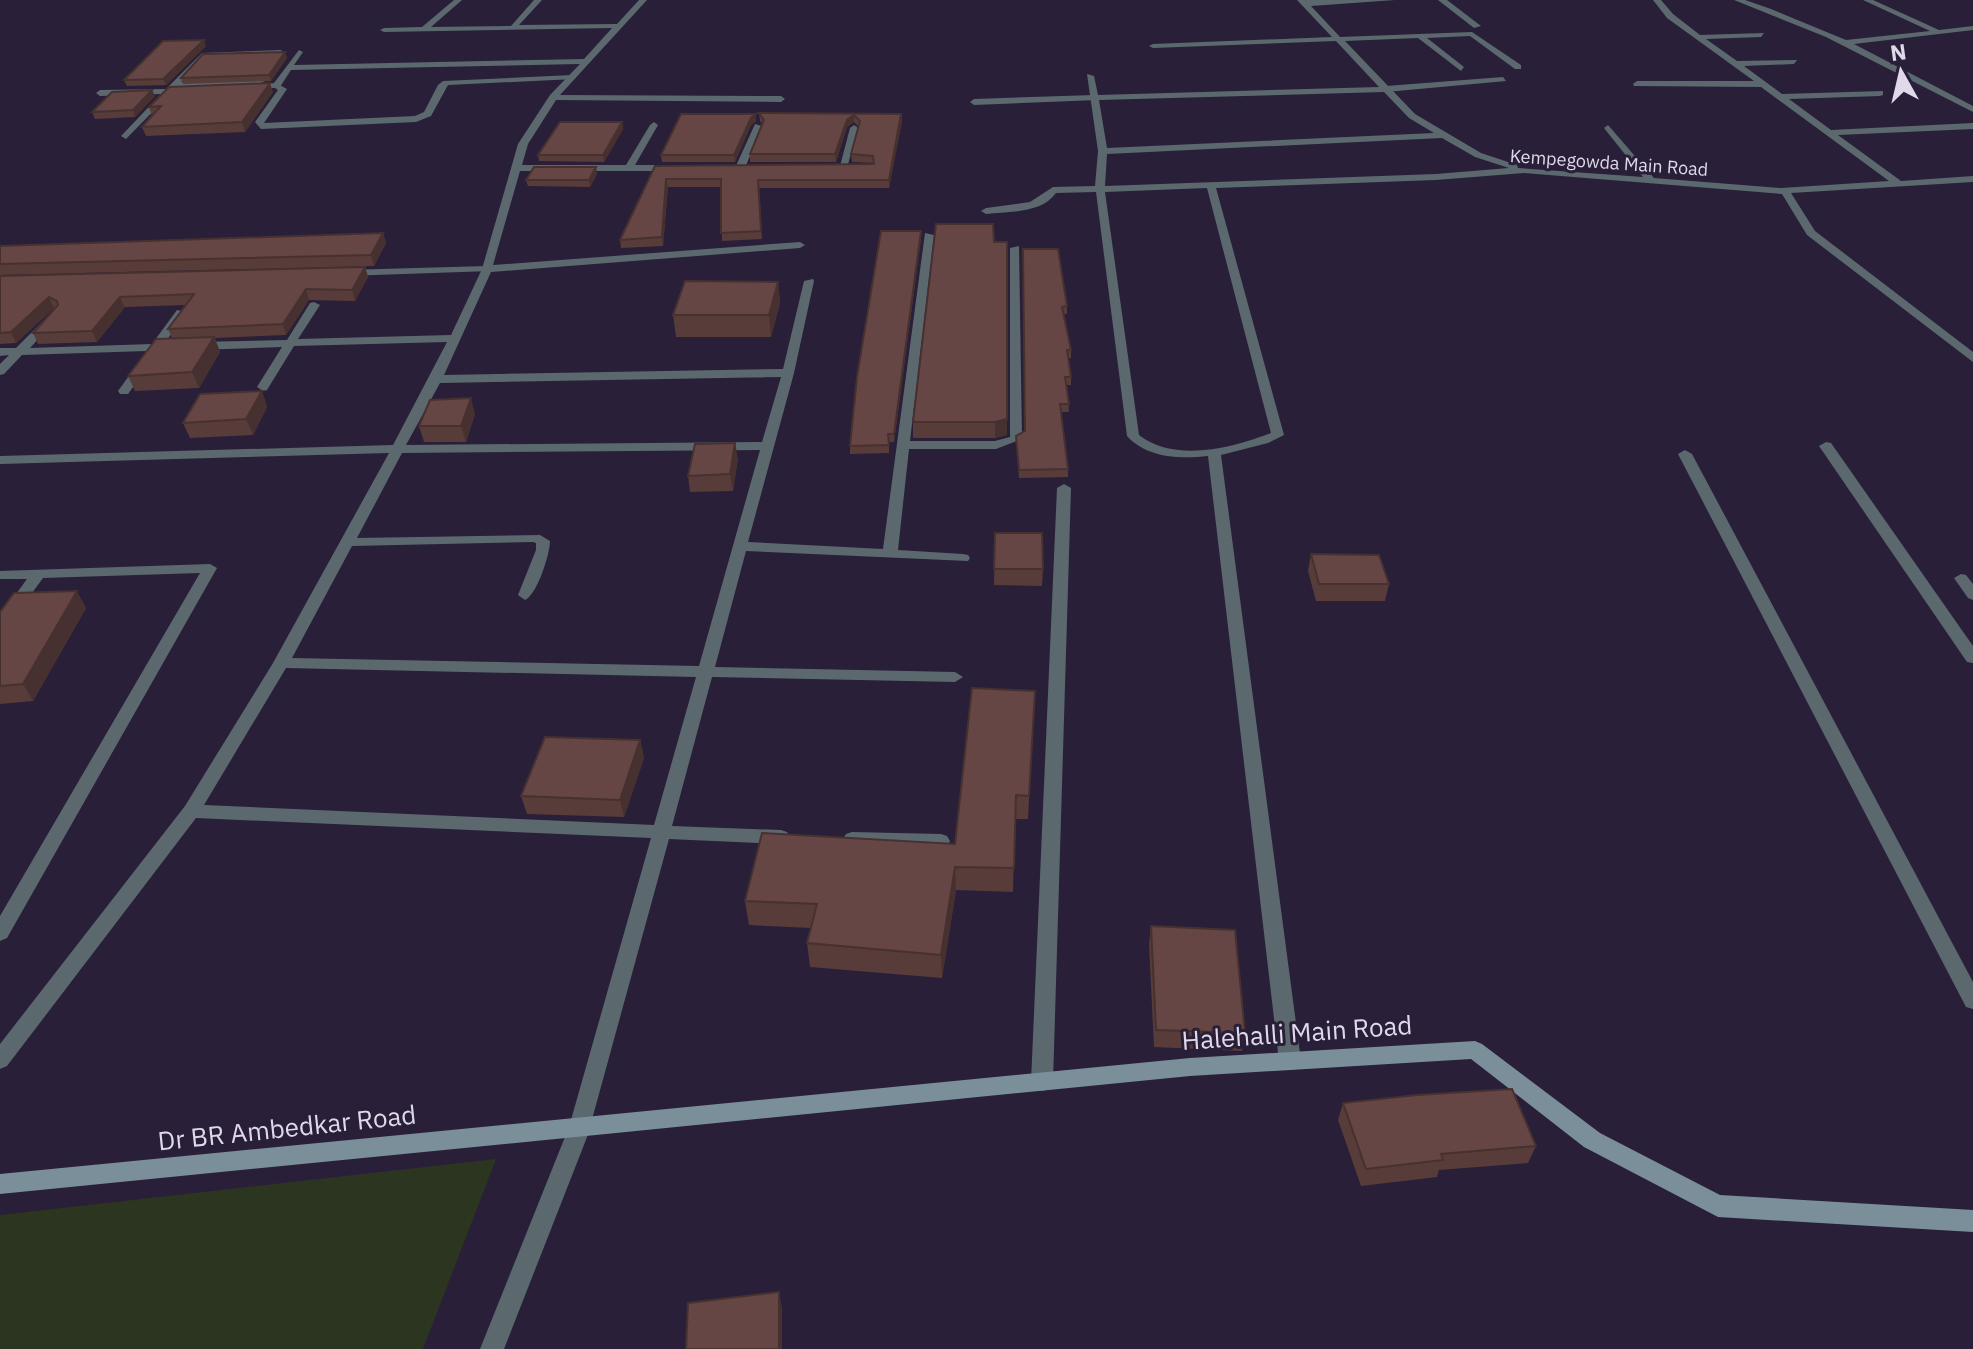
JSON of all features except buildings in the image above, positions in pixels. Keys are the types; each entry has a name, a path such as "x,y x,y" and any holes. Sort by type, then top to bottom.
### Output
{"main road":[{"name":"Halehalli Main Road","path":"580,1127 1042,1082 1290,1061 1475,1050 1592,1140 1718,1206 1973,1221"},
{"name":"Dr BR Ambedkar Road","path":"0,1184 580,1127"}],"street":[{"path":"424,29 458,0"},
{"path":"513,28 538,0"},
{"path":"0,1060 191,811 281,663 436,379 487,269 523,144 553,97 643,0"},
{"path":"1302,2 1391,0"},
{"path":"1442,0 1477,26"},
{"path":"1657,0 1670,16 1899,184"},
{"path":"1738,0 1774,11 1972,107"},
{"path":"1867,0 1938,31"},
{"path":"1302,2 1412,116 1478,155 1524,170"},
{"path":"384,30 620,26"},
{"path":"1843,43 1973,28"},
{"path":"1153,46 1477,35 1518,67"},
{"path":"1698,37 1761,35"},
{"path":"1421,37 1461,69"},
{"path":"126,136 202,55 299,52 278,83"},
{"path":"289,68 588,61"},
{"path":"1735,64 1794,62"},
{"path":"1090,76 1103,151 1100,189 1133,436 1152,450 1214,453 1262,442 1278,435 1211,186"},
{"path":"278,83 283,89 259,122 261,126 416,119 428,114 442,85 446,83 572,77"},
{"path":"974,102 1386,89 1503,79"},
{"path":"169,89 115,88 100,93 278,83"},
{"path":"1637,84 1762,84"},
{"path":"1781,97 1880,93"},
{"path":"553,97 781,99"},
{"path":"629,168 654,125"},
{"path":"740,168 758,126"},
{"path":"1829,133 1973,126"},
{"path":"842,168 854,128"},
{"path":"1608,128 1652,182"},
{"path":"1103,151 1442,135"},
{"path":"517,168 692,168"},
{"path":"724,168 755,168"},
{"path":"827,168 855,168"},
{"name":"Kempegowda Main Road","path":"986,211 1038,203 1049,198 1053,190 1211,186 1524,170 1785,191 1973,179"},
{"path":"1785,191 1811,233 1970,353"},
{"path":"890,554 929,235"},
{"path":"332,273 487,269 800,245"},
{"path":"903,445 996,445 1016,439 1015,248"},
{"path":"492,1349 580,1127 788,373 809,281"},
{"path":"263,387 314,305"},
{"path":"124,391 182,310"},
{"path":"0,371 55,314"},
{"path":"0,352 454,338"},
{"path":"436,379 788,373"},
{"path":"0,460 398,449 767,446"},
{"path":"1826,446 1973,658"},
{"path":"1214,453 1290,1061"},
{"path":"1685,454 1973,1001"},
{"path":"1042,1082 1064,488"},
{"path":"347,542 535,538 543,541 543,550 525,595"},
{"path":"740,546 963,558"},
{"path":"0,575 210,568 0,933"},
{"path":"0,627 39,573"},
{"path":"1961,578 1973,595"},
{"path":"281,663 955,677"},
{"path":"191,811 661,834 801,837"},
{"path":"832,838 941,841"}],"green space":[{"path":"496,1159 423,1349 0,1349 0,1215"}]}
